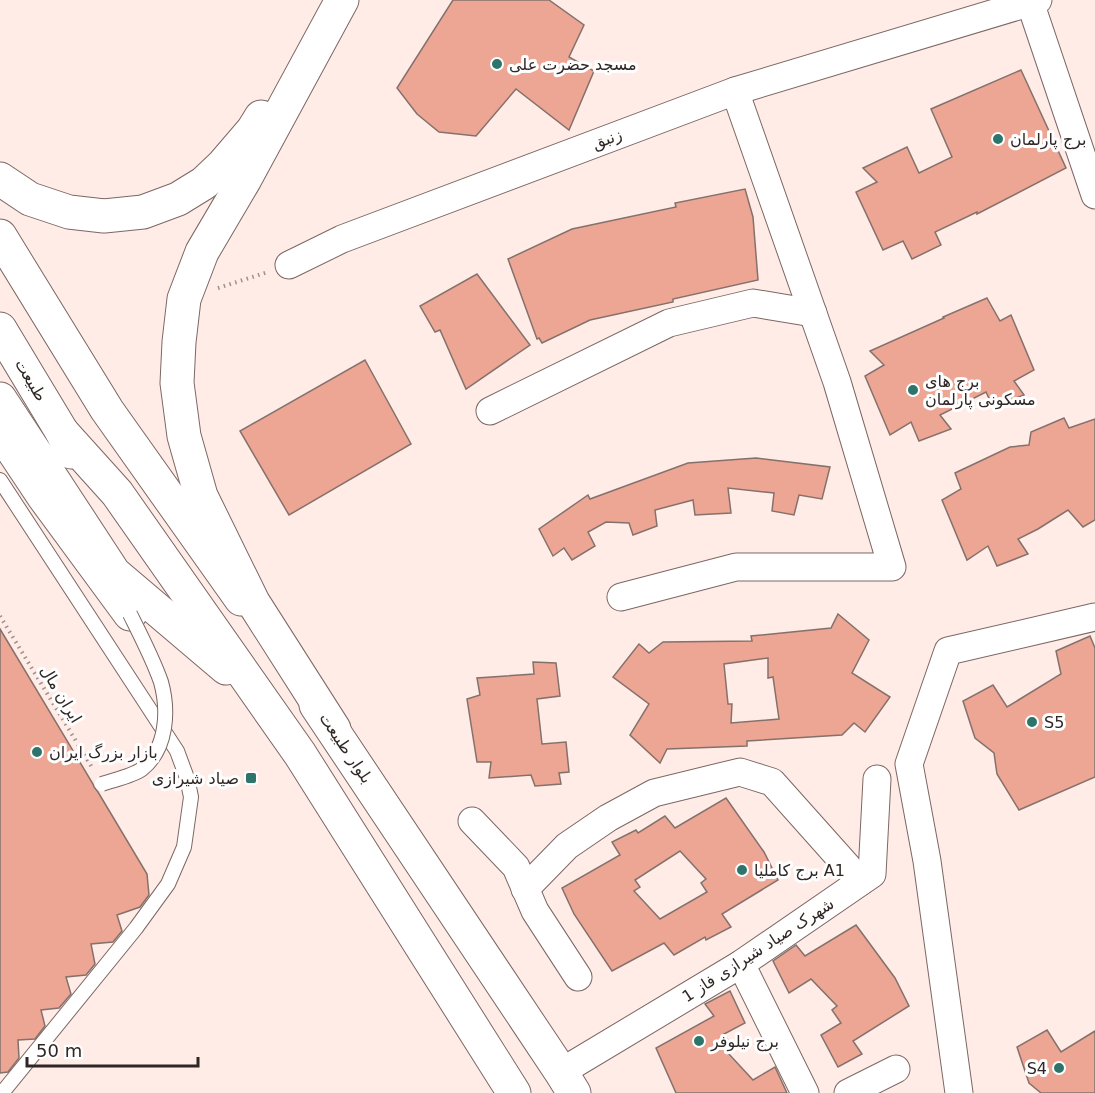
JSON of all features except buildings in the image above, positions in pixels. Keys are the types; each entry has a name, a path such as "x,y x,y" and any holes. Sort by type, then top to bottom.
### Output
{"main road":[{"path":"0,179 30,199 69,212 92,215 143,212 178,199 204,183 253,130 274,96 324,0"},
{"path":"300,754 333,729 253,602 201,496 184,436 177,382 179,342 184,298 202,252 245,179 342,0"},
{"name":"بلوار طبیعت","path":"0,236 107,410 333,729 568,1082"},
{"name":"طبیعت","path":"0,329 62,432"},
{"path":"0,399 114,573 144,612"},
{"path":"0,431 44,497 144,612 260,697"},
{"path":"62,432 117,493 300,754 514,1093"},
{"path":"62,432 144,612"}],"street":[{"name":"زنبق","path":"289,265 342,239 735,91 1034,1"},
{"path":"1034,1 1095,195"},
{"path":"621,597 736,567 892,567 837,382 735,91"},
{"path":"490,411 669,323 753,303 813,313"},
{"path":"959,1093 927,861 909,764 948,651 1095,617"},
{"path":"525,889 567,846 617,813 654,793 740,772 772,782 860,882"},
{"name":"شهرک صیاد شیرازی فاز 1","path":"568,1082 872,874 877,779"},
{"path":"472,821 516,867 535,911 578,977"},
{"path":"741,964 805,1093"},
{"path":"848,1093 896,1069"}],"lane":[{"path":"0,480 177,751 188,778 191,797 184,847 168,884 136,928 2,1093"},
{"path":"102,784 140,771 154,756 162,741 165,713 161,684 150,656 144,612"}],"path":[{"path":"184,298 289,265"},
{"name":"ایران مال","path":"0,616 102,784"}],"place":[{"name":"مسجد حضرت علی","path":"497,64"},
{"name":"برج پارلمان","path":"998,139"},
{"name":"برج های مسکونی پارلمان","path":"913,390"},
{"name":"S5","path":"1032,722"},
{"name":"بازار بزرگ ایران","path":"37,752"},
{"name":"صیاد شیرازی","path":"251,778"},
{"name":"برج کاملیا A1","path":"742,870"},
{"name":"برج نیلوفر","path":"699,1041"},
{"name":"S4","path":"1059,1068"}]}
